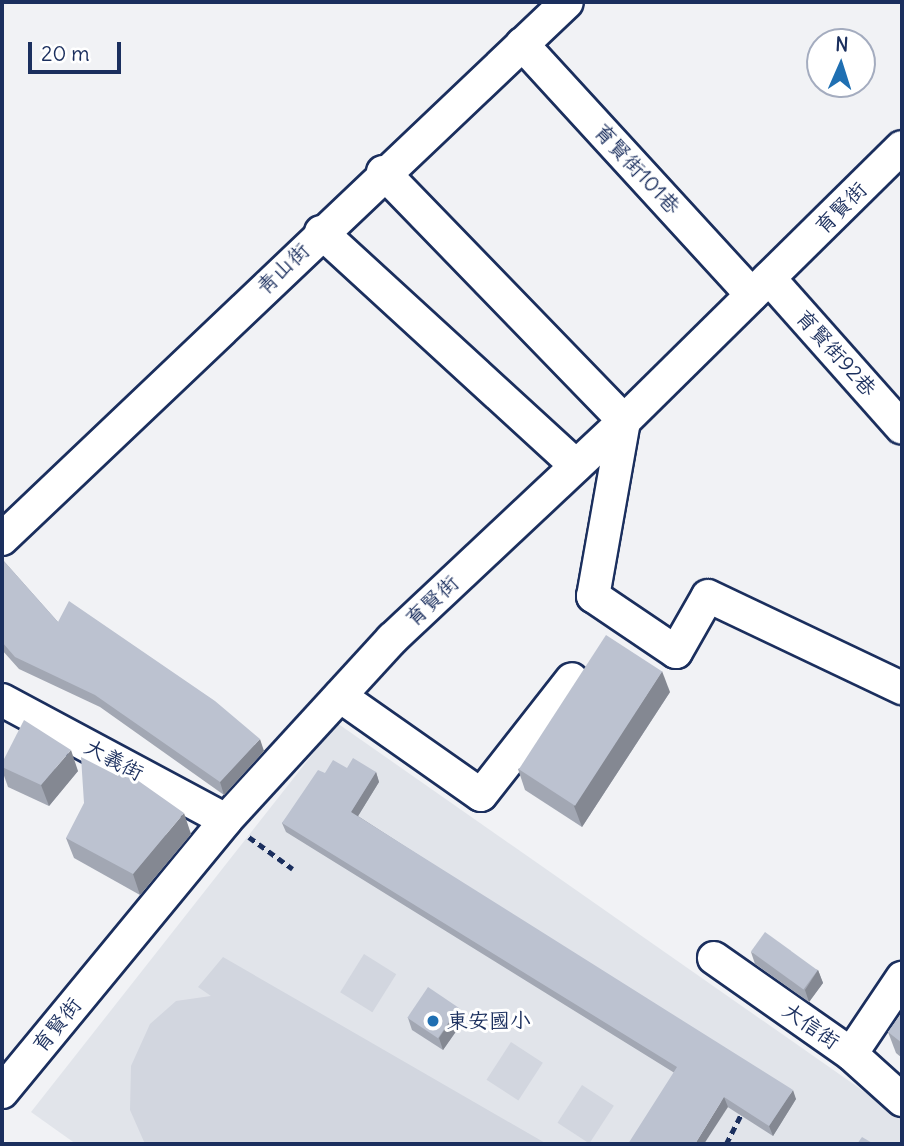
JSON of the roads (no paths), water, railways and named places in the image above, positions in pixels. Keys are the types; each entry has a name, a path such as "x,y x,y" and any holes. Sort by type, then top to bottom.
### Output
{"street":[{"name":"青山街","path":"2,539 383,172 567,2"},
{"name":"育賢街101巷","path":"522,44 761,286"},
{"name":"育賢街","path":"2,1092 226,820 392,639 624,421 902,147"},
{"path":"383,172 624,421 593,596 676,652 708,596 902,688"},
{"path":"321,232 576,466"},
{"name":"育賢街92巷","path":"761,286 902,428"},
{"path":"340,696 481,795 572,679"},
{"name":"大義街","path":"2,700 226,820"},
{"name":"大信街","path":"714,958 852,1054 902,1100"},
{"path":"852,1054 902,978"}],"place":[{"name":"東安國小","path":"433,1021"}]}
